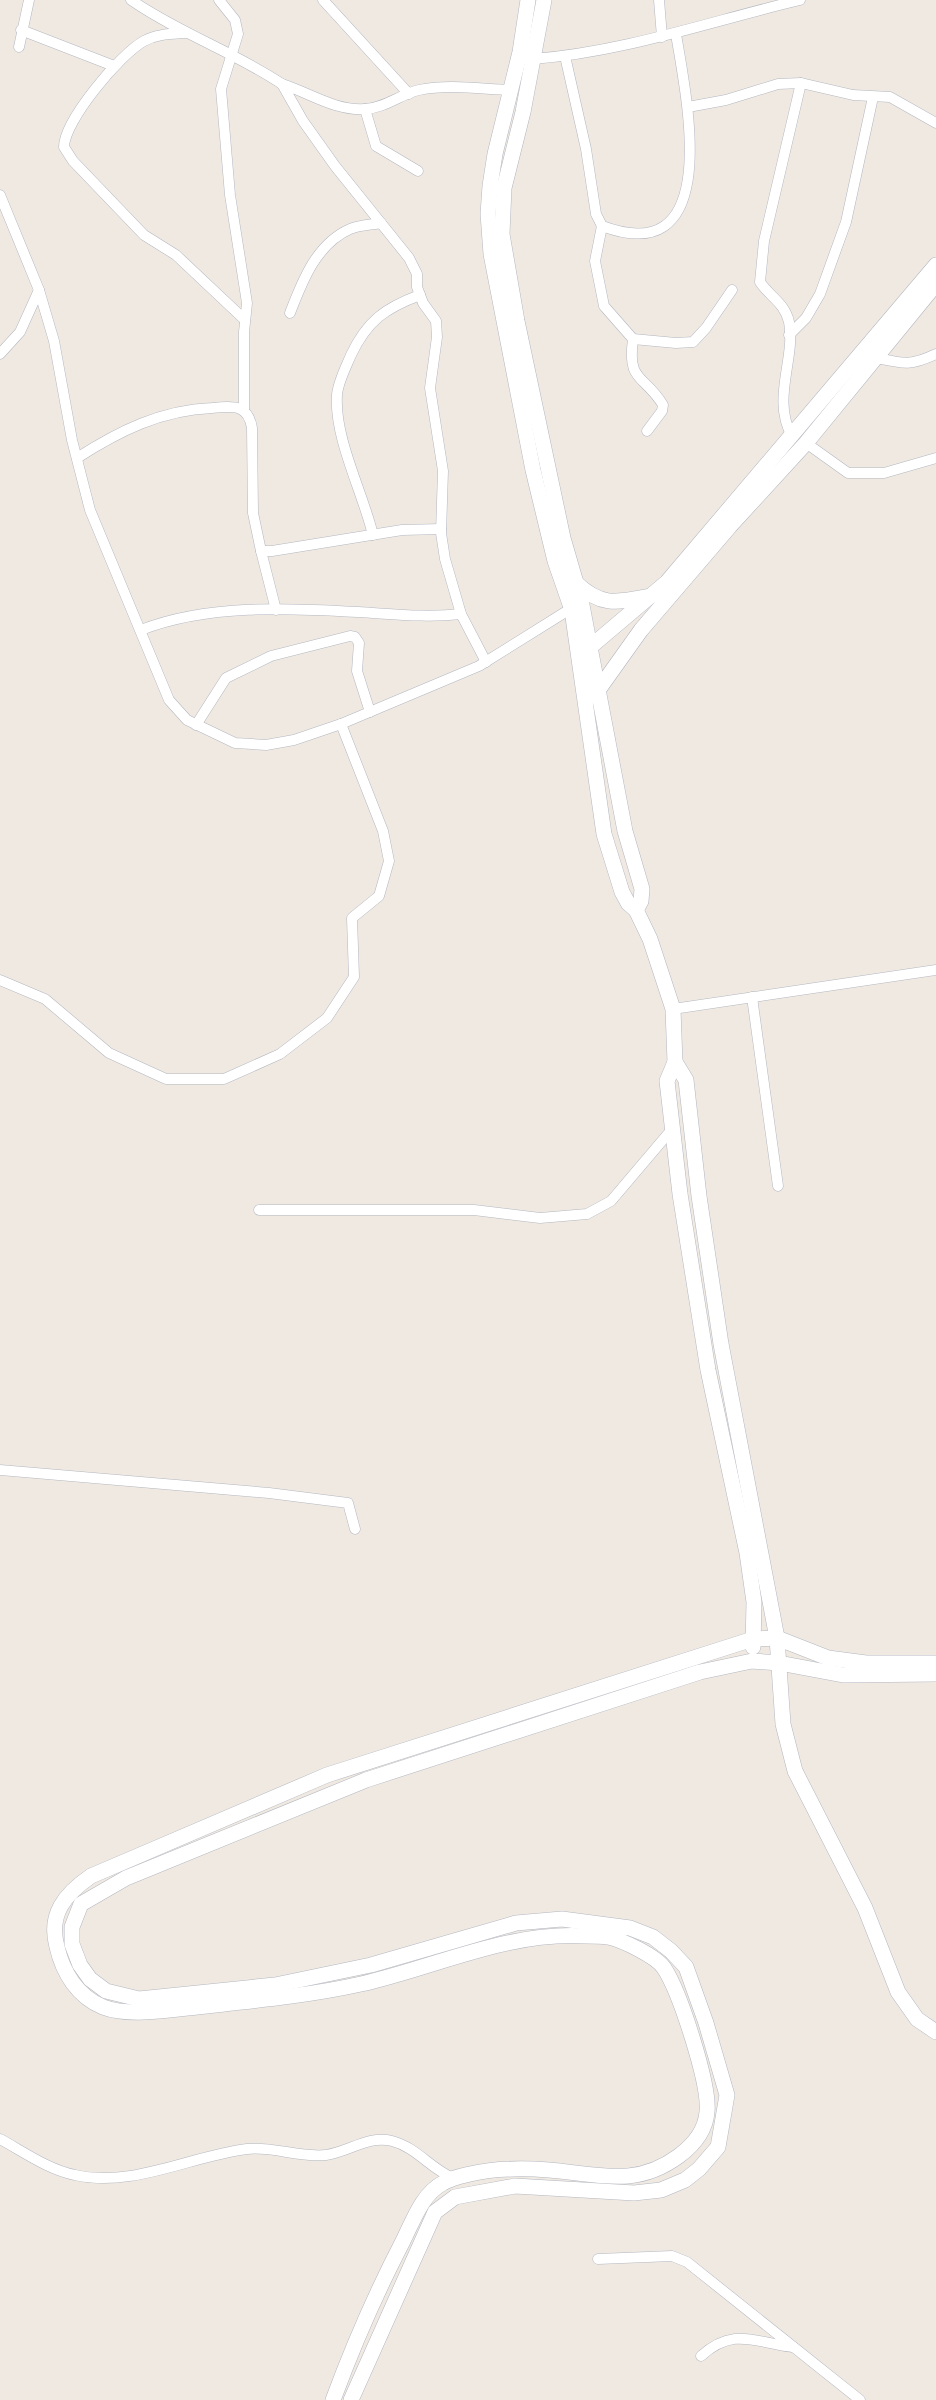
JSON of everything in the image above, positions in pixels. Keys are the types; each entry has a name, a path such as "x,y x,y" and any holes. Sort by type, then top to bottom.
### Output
{"street":[{"path":"19,47 21,30 29,0"},
{"path":"131,0 185,33 257,67 282,84 302,90 328,104 365,109 418,90 511,90"},
{"path":"219,0 235,20 238,34 222,89 230,195 247,303 245,320 244,410"},
{"path":"323,0 409,94"},
{"path":"528,0 520,52 495,154 490,186 488,214 491,254 533,470 555,561 576,605"},
{"path":"544,0 523,112 504,188 502,234 519,330 563,538 576,583 576,605 584,650 586,704 604,834 622,892 628,903 636,910 661,966 673,1008 676,1062 686,1080 699,1196 721,1344 776,1638 783,1724 795,1771 865,1908 898,1992 916,2019 936,2032"},
{"path":"659,0 662,37"},
{"path":"533,59 565,56 676,34 707,23 800,0"},
{"path":"21,30 114,66"},
{"path":"185,33 162,34 144,41 114,66 67,133 64,148 73,161 144,235 176,255 245,320"},
{"path":"602,226 620,233 645,234 661,230 671,221 689,177 692,151 688,107 676,34"},
{"path":"565,56 586,149 596,214 602,226 594,261 604,306 633,339 676,343 693,342 706,328 732,290"},
{"path":"282,84 303,121 335,166 409,258 417,274 420,295 436,321 437,338 430,388 444,470 441,529 445,559 461,614 486,662"},
{"path":"688,107 726,100 778,84 801,84 853,95 890,97 936,122"},
{"path":"792,436 785,419 784,402 789,335 788,321 783,308 760,282 760,269 764,241 801,84"},
{"path":"789,335 806,318 820,294 846,222 873,96"},
{"path":"365,109 376,146 418,171"},
{"path":"0,195 39,290 54,341 77,458 90,510 141,630 168,700 187,720 235,743 266,745 294,740 341,724 486,662 576,605"},
{"path":"290,313 305,274 321,252 351,228 381,223"},
{"path":"584,650 667,582 936,265"},
{"path":"586,704 598,692 641,630 730,526 806,443 936,284"},
{"path":"0,354 20,332 39,290"},
{"path":"373,535 354,477 338,416 337,393 360,336 378,316 398,303 420,295"},
{"path":"633,339 632,368 663,404 662,411 647,431"},
{"path":"877,358 906,365 917,363 936,354"},
{"path":"77,458 113,434 149,419 187,409 225,407 244,410 250,415 252,428 253,513 276,610"},
{"path":"806,443 848,473 884,473 936,458"},
{"path":"261,551 272,551 402,530 441,529"},
{"path":"576,583 588,594 601,600 616,602 652,595"},
{"path":"141,630 174,619 241,611 316,609 407,616 461,614"},
{"path":"196,725 226,678 271,656 350,636 355,637 359,642 357,671 370,712"},
{"path":"584,650 598,692 625,831 642,889 641,901 636,910"},
{"path":"0,980 45,999 109,1052 166,1078 224,1080 280,1054 327,1018 354,977 352,918 379,896 388,861 383,831 341,724"},
{"path":"673,1008 936,970"},
{"path":"752,997 778,1186"},
{"path":"676,1062 667,1080 680,1194 708,1370 747,1553 754,1602 752,1661"},
{"path":"259,1210 474,1210 540,1218 587,1214 611,1201 673,1128"},
{"path":"0,1470 269,1494 348,1503 355,1529"},
{"path":"333,2400 371,2305 417,2213 429,2193 443,2182 453,2178 506,2169 630,2176 654,2169 685,2151 700,2136 707,2115 707,2096 692,2038 662,1965 637,1949 608,1937 561,1934 520,1939 360,1984 278,1998 148,2012 107,2009 85,1998 66,1974 56,1945 54,1920 69,1891 91,1876 327,1775 753,1638 776,1638 828,1658 866,1663 936,1663"},
{"path":"351,2400 435,2212 455,2197 515,2186 634,2193 661,2190 684,2180 699,2169 718,2147 727,2095 706,2023 686,1967 671,1951 653,1937 630,1928 562,1918 516,1923 371,1964 275,1985 139,1999 106,1991 90,1979 80,1965 72,1944 72,1926 81,1904 126,1878 366,1780 700,1672 752,1661 843,1675 936,1674"},
{"path":"0,2139 51,2167 90,2178 143,2174 234,2151 255,2148 326,2155 379,2139 394,2141 412,2150 441,2173 453,2178"},
{"path":"598,2259 672,2256 687,2262 860,2400"},
{"path":"701,2356 712,2346 728,2339 748,2338 794,2347"}]}
